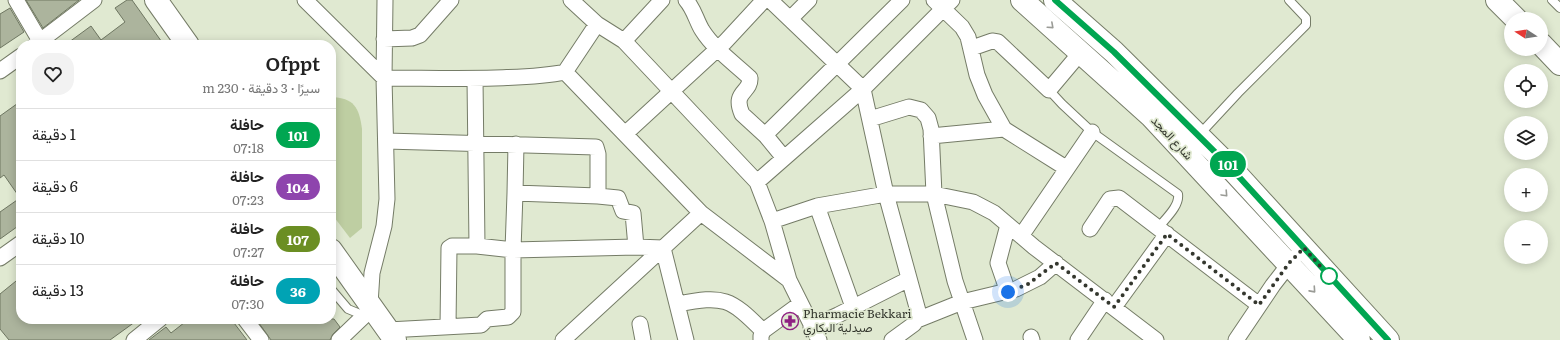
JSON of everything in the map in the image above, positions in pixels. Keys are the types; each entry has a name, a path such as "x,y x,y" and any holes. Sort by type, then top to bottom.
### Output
{"main road":[{"path":"156,0 184,40"},
{"name":"شارع المجد","path":"1022,0 1151,116 1388,340"},
{"name":"شارع المجد","path":"1055,0 1114,52 1230,167 1359,340"},
{"path":"1497,0 1509,12"},
{"path":"1548,51 1560,64"},
{"path":"336,257 379,321"}],"street":[{"path":"16,0 36,40"},
{"path":"42,40 94,0"},
{"path":"305,0 384,78 475,79 530,77 565,72 597,24"},
{"path":"379,321 372,273 384,226 387,200 384,78 385,0"},
{"path":"384,39 412,38 420,34 451,0"},
{"path":"571,0 597,24 624,41 757,182 772,221 789,280 811,327 819,340"},
{"path":"624,41 650,7 662,0"},
{"path":"686,0 693,8 702,30 718,49 750,78 748,86 739,98 742,114 766,136 768,142 784,158"},
{"path":"625,134 718,49 764,0"},
{"path":"770,0 863,89 886,194 918,311 917,320"},
{"path":"790,19 809,0"},
{"path":"766,136 767,133 902,0"},
{"path":"757,182 863,89 943,3 968,37 972,48 977,75 985,95 1004,129 1066,168"},
{"path":"972,48 992,41 998,42 1044,82 1049,90 1081,52"},
{"path":"0,71 16,60"},
{"path":"565,72 701,213 789,280"},
{"path":"475,79 477,246"},
{"path":"870,119 909,107 921,110 928,118 931,136 934,194 945,243 962,302 976,340"},
{"path":"931,136 1004,129"},
{"path":"1021,236 1092,132"},
{"path":"386,140 596,146 598,154 598,196"},
{"path":"339,340 379,321 448,327 481,325 487,319 508,318 513,312 516,144"},
{"path":"514,193 618,198 623,211 633,213 635,218 636,247"},
{"path":"772,221 817,206 886,194 934,194 973,202 985,207 1008,224 1021,236 1156,340"},
{"path":"1090,229 1110,199 1116,197 1125,202 1259,305"},
{"path":"817,206 854,307"},
{"path":"563,340 701,213"},
{"path":"1008,224 998,263 1008,292"},
{"path":"1078,340 1109,304 1162,231"},
{"path":"448,327 449,248 452,246 477,246 513,250 636,247 664,248"},
{"path":"0,258 16,247"},
{"path":"664,248 686,340"},
{"path":"1236,340 1259,305 1297,255"},
{"path":"902,337 917,320 962,302 1008,292 1028,284 1056,263"},
{"path":"811,327 909,279"},
{"path":"678,304 700,300 723,299 744,312 762,336 800,304"},
{"path":"134,340 154,324"},
{"path":"249,324 262,340"},
{"path":"640,324 643,340"}],"lane":[{"path":"1198,135 1306,25 1306,18 1289,0"},
{"path":"1552,0 1560,8"},
{"path":"1049,90 1092,132 1178,194 1178,200 1162,231"},
{"path":"336,295 348,309 379,321"}],"green space":[{"path":"336,98 345,99 354,105 359,115 362,129 362,228 350,238 336,220"}],"building":[{"path":"26,0 79,0 43,28"},
{"path":"127,0 132,0 160,40 101,40 125,22 115,8"},
{"path":"10,8 24,32 0,48 0,14"},
{"path":"91,26 101,40 72,40"},
{"path":"16,105 16,192 4,175 0,178 0,116"},
{"path":"16,201 16,228 0,239 0,212"},
{"path":"16,281 16,324 132,324 110,340 9,340 0,329 0,294"},
{"path":"336,322 340,327 333,334 330,340 271,340 260,324 336,324"},
{"path":"183,324 235,324 247,340 149,340 166,327 171,333"}],"bus line":[{"name":"101","path":"1055,0 1114,52 1230,167 1388,340"}],"place":[{"name":"Pharmacie Bekkari صيدلية البكاري","path":"790,321"}],"route":[{"path":"1008,292 1016,290 1040,277 1056,263 1114,307 1167,234 1259,305 1289,263 1304,248 1329,276"}]}
